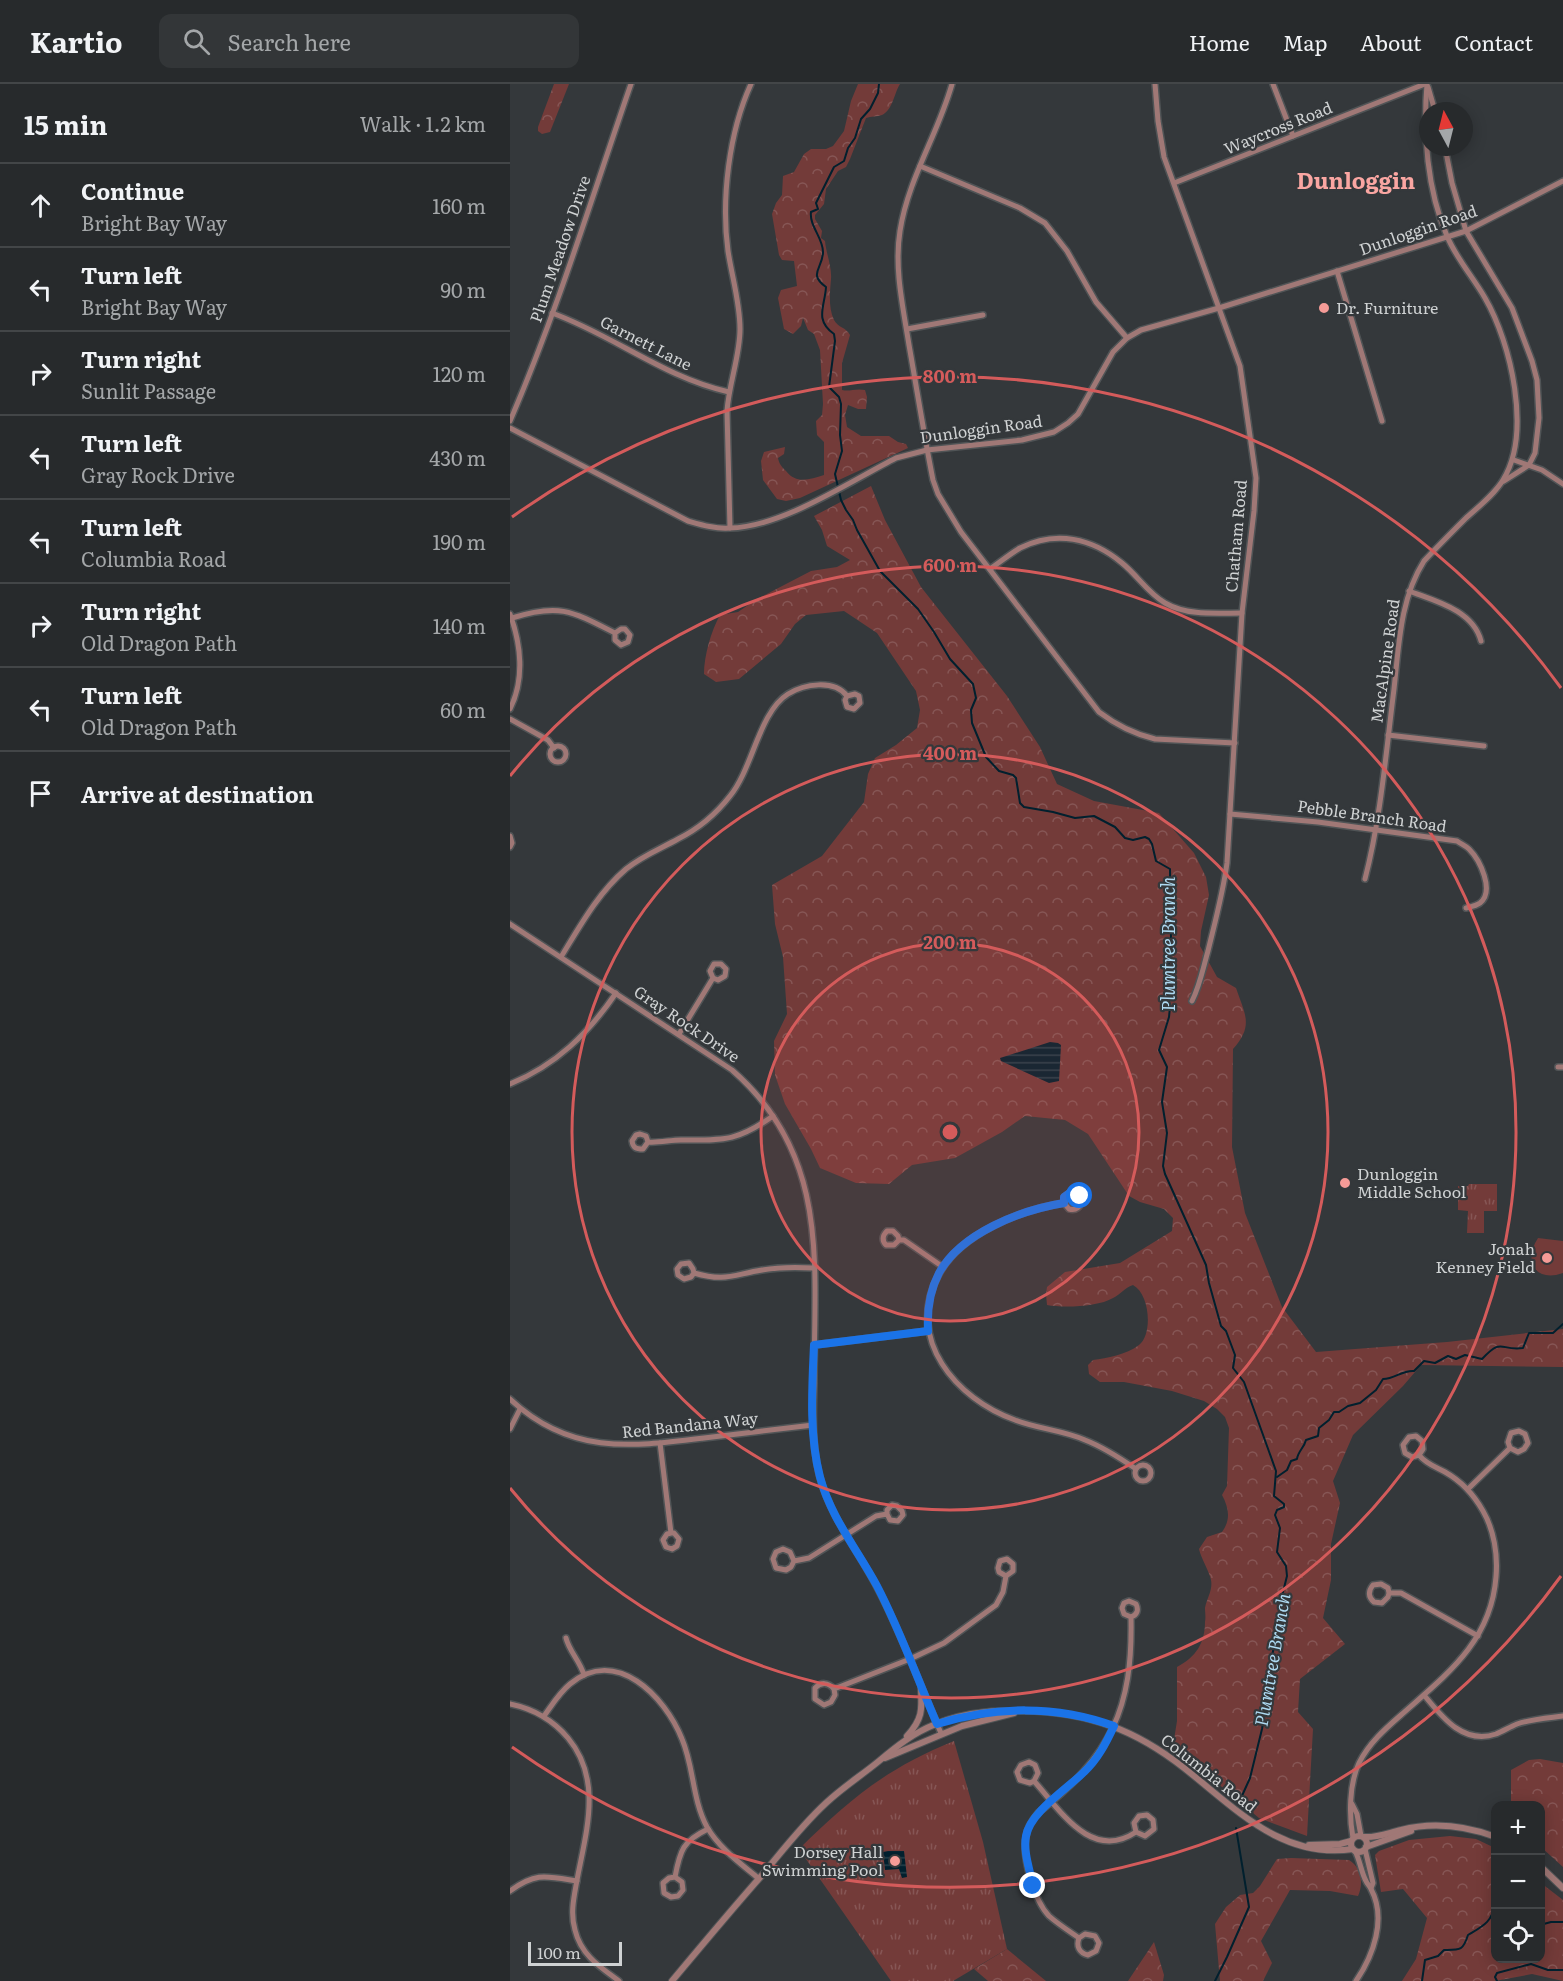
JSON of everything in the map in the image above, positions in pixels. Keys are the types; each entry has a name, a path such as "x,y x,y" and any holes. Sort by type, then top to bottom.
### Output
{"street":[{"name":"Plum Meadow Drive","path":"510,422 552,314 631,84"},
{"path":"730,528 727,411 740,327 728,249 727,191 735,129 739,112 751,84"},
{"path":"952,84 907,202 898,247 900,284 907,329 927,450 938,494 958,528 1090,702 1108,719 1130,731 1155,739 1235,743"},
{"name":"Chatham Road","path":"1155,84 1161,143 1168,170 1236,352 1244,380 1256,478 1242,614 1224,888 1200,981 1192,1001"},
{"path":"1273,84 1293,136"},
{"path":"1426,84 1432,102"},
{"name":"Waycross Road","path":"1174,183 1426,84"},
{"name":"MacAlpine Road","path":"1426,84 1425,108 1429,164 1440,218 1447,237 1491,310 1510,366 1518,417 1514,460 1503,482"},
{"path":"1447,156 1454,193 1466,231 1510,304 1537,380 1539,419 1535,453 1530,465"},
{"path":"920,166 1020,208 1044,223 1054,232 1067,251 1096,302 1127,338"},
{"name":"Dunloggin Road","path":"510,429 668,511 703,525 745,527 771,520 834,491 896,458 927,450 1022,440 1054,432 1077,414 1113,352 1127,338 1149,327 1219,308 1466,231 1563,181"},
{"path":"1337,271 1382,421"},
{"name":"Garnett Lane","path":"552,314 580,325 682,378 709,388 729,392"},
{"path":"907,329 983,315"},
{"path":"1514,460 1530,465 1563,484"},
{"name":"MacAlpine Road","path":"1365,879 1376,830 1401,629 1415,575 1424,561 1503,482 1530,465"},
{"path":"990,569 1018,549 1032,543 1046,539 1072,538 1099,547 1112,555 1157,597 1175,608 1197,612 1242,614"},
{"path":"1409,591 1469,619 1481,641"},
{"path":"510,709 517,691 520,665 518,640 511,616 544,610 564,610 584,617 615,633"},
{"path":"561,957 594,904 615,879 643,857 693,830 731,795 749,764 770,712 778,703 797,689 817,685 838,688 847,696"},
{"path":"510,719 548,740 554,748"},
{"path":"1388,735 1484,746"},
{"name":"Pebble Branch Road","path":"1230,814 1318,822 1457,841 1470,850 1481,867 1486,890 1480,903 1466,908"},
{"path":"510,836 512,843 510,847"},
{"name":"Gray Rock Drive","path":"510,924 732,1070 756,1092 792,1147 804,1182 812,1219 813,1425 820,1476 829,1503 875,1583 941,1733"},
{"path":"679,1034 713,978"},
{"path":"510,1084 538,1071 576,1043 600,1016 616,993"},
{"path":"648,1142 728,1139 747,1132 773,1116"},
{"path":"1064,1203 1032,1209 1004,1221 962,1247 943,1267 935,1282 929,1299 928,1331 934,1351 948,1373 977,1401 1014,1420 1084,1439 1112,1453 1136,1469"},
{"path":"898,1240 909,1242 943,1267"},
{"path":"694,1273 727,1279 774,1268 813,1268"},
{"path":"814,1345 928,1331"},
{"name":"Red Bandana Way","path":"510,1399 520,1409 544,1425 586,1441 615,1446 813,1425"},
{"path":"510,1429 520,1409"},
{"path":"660,1443 671,1533"},
{"path":"1468,1490 1510,1448"},
{"path":"1371,1888 1366,1883 1353,1845 1349,1816 1355,1773 1377,1736 1459,1662 1478,1636 1494,1594 1497,1565 1493,1536 1482,1509 1468,1490 1455,1478 1430,1465 1419,1455"},
{"path":"794,1561 809,1558 876,1516 887,1514"},
{"path":"783,1549 790,1552 794,1561 791,1567 783,1570 774,1566 773,1559 776,1552 783,1549"},
{"path":"834,1689 937,1647 996,1605 1004,1592 1006,1576"},
{"path":"1389,1593 1401,1593 1478,1636"},
{"path":"1079,1938 1049,1915 1042,1906 1033,1886 1025,1846 1028,1828 1038,1813 1093,1762 1114,1726 1128,1678 1132,1642 1131,1617"},
{"path":"566,1638 584,1675"},
{"path":"544,1716 562,1691 584,1675 614,1672 631,1677 647,1688 675,1724 685,1745 696,1798 708,1829 733,1858 759,1878"},
{"path":"828,1684 834,1689 835,1695 831,1702 824,1705 815,1699 814,1692 818,1685 828,1684"},
{"path":"904,1740 920,1718 921,1687"},
{"path":"1424,1695 1452,1726 1459,1731 1478,1736 1495,1734 1526,1722 1563,1716"},
{"path":"510,1704 544,1716 572,1744 583,1764 589,1785 590,1808 572,1910 574,1929 589,1958 619,1981"},
{"name":"Columbia Road","path":"672,1981 793,1838 825,1804 904,1740 937,1724 993,1710 1072,1714 1114,1726 1155,1746 1257,1827 1303,1845 1353,1845"},
{"name":"Columbia Road","path":"879,1761 941,1733 978,1721 1029,1711"},
{"path":"1034,1781 1073,1825 1088,1836 1114,1840 1131,1836 1136,1832"},
{"path":"1352,1804 1357,1814 1362,1837 1367,1842 1366,1848 1373,1883 1371,1888 1377,1916 1376,1941 1370,1958 1356,1981"},
{"path":"1353,1845 1362,1837 1376,1837 1403,1829 1417,1828 1456,1826 1491,1836"},
{"path":"1353,1845 1359,1852 1417,1828"},
{"path":"675,1877 678,1859 684,1846 695,1835 708,1829"},
{"path":"1545,1871 1563,1887"},
{"path":"510,1891 528,1879 540,1875 577,1881"},
{"path":"1085,1934 1095,1936 1099,1943 1096,1951 1088,1955 1080,1951 1079,1938 1085,1934"}],"green space":[{"path":"554,84 569,84 550,132 542,134 538,131 538,127"},
{"path":"858,84 900,84 886,113 866,118 846,167 838,171 826,189 824,204 815,215 815,219 822,231 821,238 825,241 830,265 832,315 836,323 850,335 842,363 842,390 865,390 867,397 866,409 848,405 845,415 847,427 861,436 889,436 906,444 908,448 800,498 786,501 777,499 763,480 761,461 764,452 785,447 784,454 778,460 783,468 795,478 804,480 824,475 824,442 817,435 816,421 822,415 823,404 820,350 814,334 808,330 803,318 801,326 793,334 784,329 778,298 781,290 797,286 794,261 782,260 779,255 772,214 782,195 783,176 794,172 804,154 811,149 826,149 833,146 844,131 851,101"},
{"path":"871,486 885,520 921,587 1007,696 1040,747 1057,784 1094,801 1159,813 1194,853 1206,877 1209,895 1200,946 1217,977 1236,988 1246,1020 1244,1033 1233,1049 1232,1147 1245,1213 1282,1307 1316,1352 1447,1342 1563,1329 1563,1367 1421,1365 1353,1435 1333,1481 1340,1503 1331,1544 1331,1580 1323,1618 1345,1644 1300,1679 1298,1712 1313,1729 1307,1836 1259,1818 1173,1746 1177,1721 1177,1667 1194,1654 1201,1643 1205,1630 1205,1608 1211,1587 1210,1577 1199,1549 1207,1537 1222,1532 1228,1518 1222,1495 1227,1486 1229,1428 1225,1417 1204,1401 1172,1391 1124,1382 1100,1382 1089,1374 1088,1365 1093,1360 1128,1351 1143,1340 1148,1324 1148,1314 1143,1297 1133,1285 1113,1298 1099,1303 1071,1306 1047,1305 1047,1287 1065,1272 1120,1263 1172,1231 1173,1218 1164,1209 1129,1196 1088,1134 1065,1120 1025,1116 1002,1132 955,1158 912,1165 889,1184 856,1183 820,1168 785,1104 775,1075 774,1041 787,1014 783,957 775,924 772,885 822,856 864,802 868,774 875,758 917,728 920,710 916,691 877,633 844,611 806,615 795,624 781,644 739,679 716,682 704,674 705,659 720,615 738,612 757,599 811,571 837,567 850,560 827,546 814,516"},
{"path":"1497,1184 1497,1211 1484,1211 1484,1233 1467,1233 1468,1211 1458,1210 1458,1186"},
{"name":"Jonah Kenney Field","path":"1538,1238 1563,1241 1563,1273 1545,1275 1534,1268 1532,1255"},
{"path":"954,1741 983,1842 1007,1949 953,1981 891,1981 799,1849 870,1786 909,1762"},
{"path":"1540,1759 1563,1763 1563,1867 1545,1851 1545,1801 1511,1801 1511,1770 1529,1760"},
{"path":"1450,1836 1476,1839 1491,1846 1491,1963 1545,1963 1545,1886 1563,1900 1563,1981 1532,1974 1495,1981 1402,1981 1416,1959 1427,1918 1403,1889 1381,1892 1375,1855 1379,1851 1409,1840"},
{"path":"1277,1859 1349,1860 1359,1871 1361,1886 1358,1896 1330,1891 1290,1890 1261,1941 1272,1963 1263,1981 1220,1981 1215,1924 1226,1907 1240,1895 1253,1893 1260,1886"},
{"path":"1154,1942 1164,1975 1163,1981 1128,1981"},
{"path":"1007,1949 1046,1981 988,1981 974,1969"}],"water":[{"path":"1050,1042 1061,1045 1059,1081 1049,1083 1001,1061 1000,1058"},
{"name":"Dorsey Hall Swimming Pool","path":"904,1851 907,1877 902,1878 899,1869 885,1870 883,1852"}],"waterway":[{"name":"Plumtree Branch","path":"879,84 878,93 870,109 861,119 844,161 834,167 816,203 818,209 811,212 812,222 823,248 822,259 817,271 818,278 826,287 822,318 834,334 835,341 829,387 839,397 841,404 842,451 835,474 841,500 880,571 918,609 950,659 973,684 976,698 971,710 972,723 986,757 999,771 1016,778 1020,803 1024,807 1075,818 1094,816 1115,827 1125,838 1133,840 1145,837 1152,844 1156,861 1170,869 1171,941 1166,992 1170,1007 1159,1050 1167,1067 1162,1102 1167,1133 1163,1166 1206,1265 1221,1326 1226,1331 1235,1355 1233,1368 1244,1382 1276,1471 1274,1496 1284,1504 1284,1507 1277,1510 1275,1515 1280,1528 1277,1552 1286,1566 1287,1576 1269,1669 1269,1690 1262,1729 1250,1778 1241,1798"},
{"path":"1277,1477 1287,1470 1291,1461 1297,1459 1306,1440 1318,1436 1319,1428 1329,1420 1334,1412 1360,1403 1376,1390 1383,1379 1414,1371 1424,1361 1435,1363 1448,1356 1456,1359 1465,1355 1482,1359 1494,1348 1501,1346 1523,1348 1529,1333 1553,1333 1563,1324"},
{"name":"Plumtree Branch","path":"1215,1981 1249,1907 1236,1828"},
{"path":"1422,1981 1425,1960 1438,1956 1444,1950 1462,1947 1468,1935 1489,1920 1493,1909"},
{"path":"1545,1924 1563,1922"},
{"path":"1497,1981 1495,1977 1497,1973 1531,1964 1548,1970 1563,1970"}],"place":[{"name":"Dr. Furniture","path":"1324,308"},
{"name":"Dunloggin Middle School","path":"1345,1183"},
{"name":"Jonah Kenney Field","path":"1547,1258"},
{"name":"Dorsey Hall Swimming Pool","path":"895,1861"}],"district":[{"name":"Dunloggin","path":"1356,181"}],"route":[{"path":"1033,1886 1025,1846 1032,1820 1092,1764 1114,1726 1072,1714 1010,1710 976,1713 937,1724 886,1604 836,1518 824,1490 814,1441 814,1345 928,1331 928,1308 932,1290 939,1273 951,1256 989,1229 1018,1214 1047,1205 1064,1203 1064,1197 1071,1192 1080,1196"}]}
